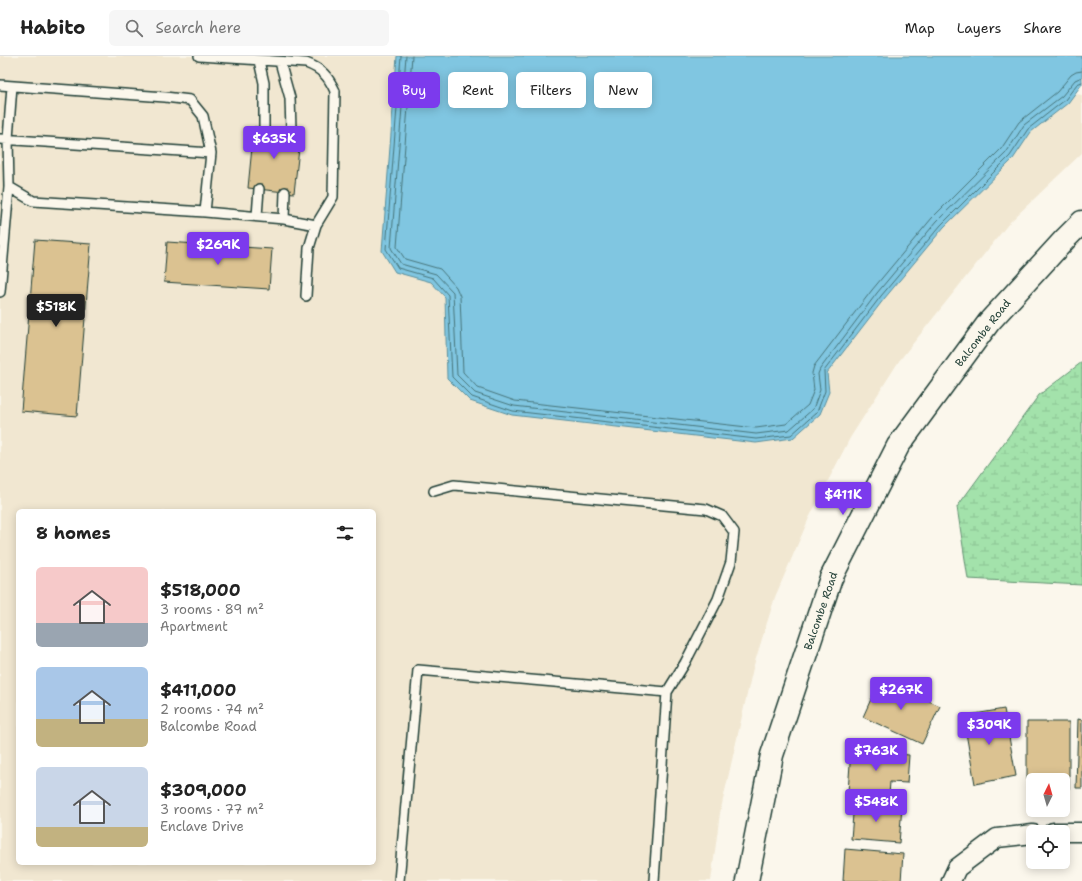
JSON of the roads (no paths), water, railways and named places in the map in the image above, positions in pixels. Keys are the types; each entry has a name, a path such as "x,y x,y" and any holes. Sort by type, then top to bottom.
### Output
{"street":[{"name":"Balcombe Road","path":"747,881 772,756 831,578 898,446 989,322 1082,222"},
{"path":"1070,832 1082,832"},
{"path":"952,881 957,868 996,838 1026,835"}],"lane":[{"path":"199,56 306,63 316,67 324,74 335,91 333,197 316,225 309,248 306,296"},
{"path":"259,60 264,83 264,127"},
{"path":"280,62 290,98 291,130"},
{"path":"0,85 190,100 203,116 211,154 205,212"},
{"path":"0,292 9,187 4,175 4,139 12,86"},
{"path":"4,139 211,154"},
{"path":"9,187 33,202 257,216 316,225"},
{"path":"257,216 259,189"},
{"path":"284,219 285,192"},
{"path":"434,491 454,485 706,509 722,516 734,532 731,562 718,599 685,663 667,692 654,881"},
{"path":"399,881 418,670 667,692"}],"water":[{"path":"397,56 1082,56 1082,84 1068,103 1031,132 1013,159 944,227 884,299 827,373 829,392 820,414 793,438 756,443 512,415 470,401 447,378 445,297 431,282 395,272 382,251 393,108 440,108 440,72 396,72"}]}
